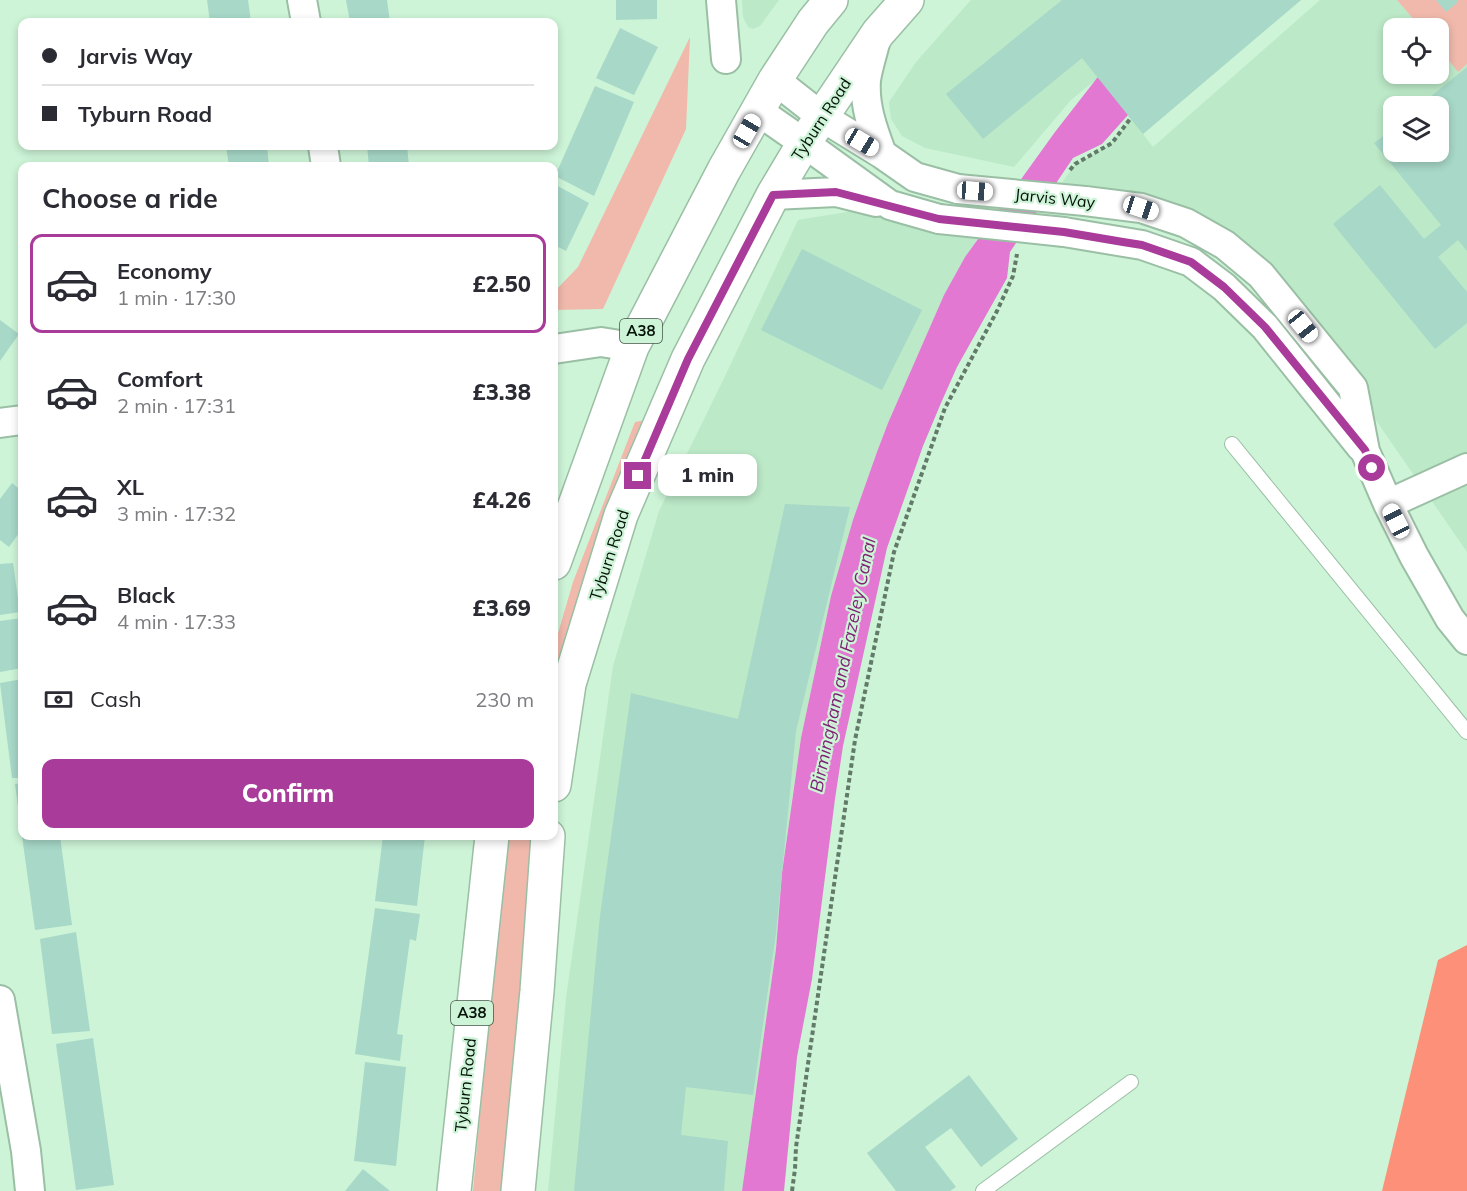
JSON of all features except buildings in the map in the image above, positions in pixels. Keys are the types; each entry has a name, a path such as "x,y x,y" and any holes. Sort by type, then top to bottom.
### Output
{"highway":[{"name":"Tyburn Road","path":"558,758 569,684 621,515 688,359 773,195 878,33 907,0"},
{"name":"A38","path":"558,552 632,347 724,170 818,7"},
{"name":"Tyburn Road","path":"454,1191 492,840"},
{"path":"518,1191 537,991 548,840"}],"street":[{"path":"302,0 305,18"},
{"path":"721,0 726,59"},
{"path":"878,33 867,78 866,95 870,122 882,154"},
{"path":"775,80 813,130 890,205"},
{"path":"758,111 813,130"},
{"name":"Jarvis Way","path":"813,130 882,154 915,177 958,189 1141,208 1186,223 1225,245 1261,275 1353,388 1365,450 1388,504 1445,610 1467,640"},
{"path":"773,195 836,192 890,205"},
{"name":"Jarvis Way","path":"890,205 939,219 1064,232 1142,245 1191,262 1224,287 1265,327 1365,450"},
{"path":"558,348 601,342 632,347"},
{"path":"0,423 18,421"},
{"path":"1388,504 1467,468"},
{"path":"0,1000 26,1151 30,1191"}],"lane":[{"path":"1232,444 1467,732"},
{"path":"983,1191 1131,1082"}],"path":[{"path":"1069,172 1075,164 1112,143 1130,119"},
{"path":"792,1191 795,1147 855,740 894,552 945,408 997,311 1013,276 1017,253"}],"shaded area":[{"path":"742,0 779,0 760,26 753,29 748,27 743,17"},
{"path":"971,0 1301,0 1143,134 1153,147 1320,0 1397,0 1412,18 1383,18 1383,84 1449,84 1449,60 1458,71 1467,64 1467,552 1355,390 1229,245 1051,199 1075,164 1112,143 1130,119 1098,78 1071,100 1014,167 925,148 902,136 891,119 889,102 916,62"},
{"path":"1397,0 1467,0 1467,64 1458,72 1449,61 1449,18 1412,18"},
{"path":"690,37 686,129 603,309 558,310 558,288 578,267"},
{"path":"889,205 987,225 965,257 944,295 888,423 831,596 801,738 782,873 776,949 742,1191 548,1191 566,998 613,666 659,511 798,220"},
{"path":"646,420 558,705 558,633 573,582 635,422"},
{"path":"507,840 536,840 507,1191 473,1191 501,884"},
{"path":"1467,945 1467,1191 1382,1191 1438,960"}],"water":[{"name":"Birmingham and Fazeley Canal","path":"1188,0 1128,115 1102,144 1073,158 1010,252 1007,278 957,367 923,446 887,548 843,746 812,979 797,1057 784,1191 742,1191 776,949 782,873 801,738 831,596 853,520 877,452 944,295 965,257 1097,78"}],"route":[{"path":"638,476 688,359 773,195 836,192 939,219 1064,232 1142,245 1191,262 1224,287 1265,327 1365,450 1372,468"}]}
